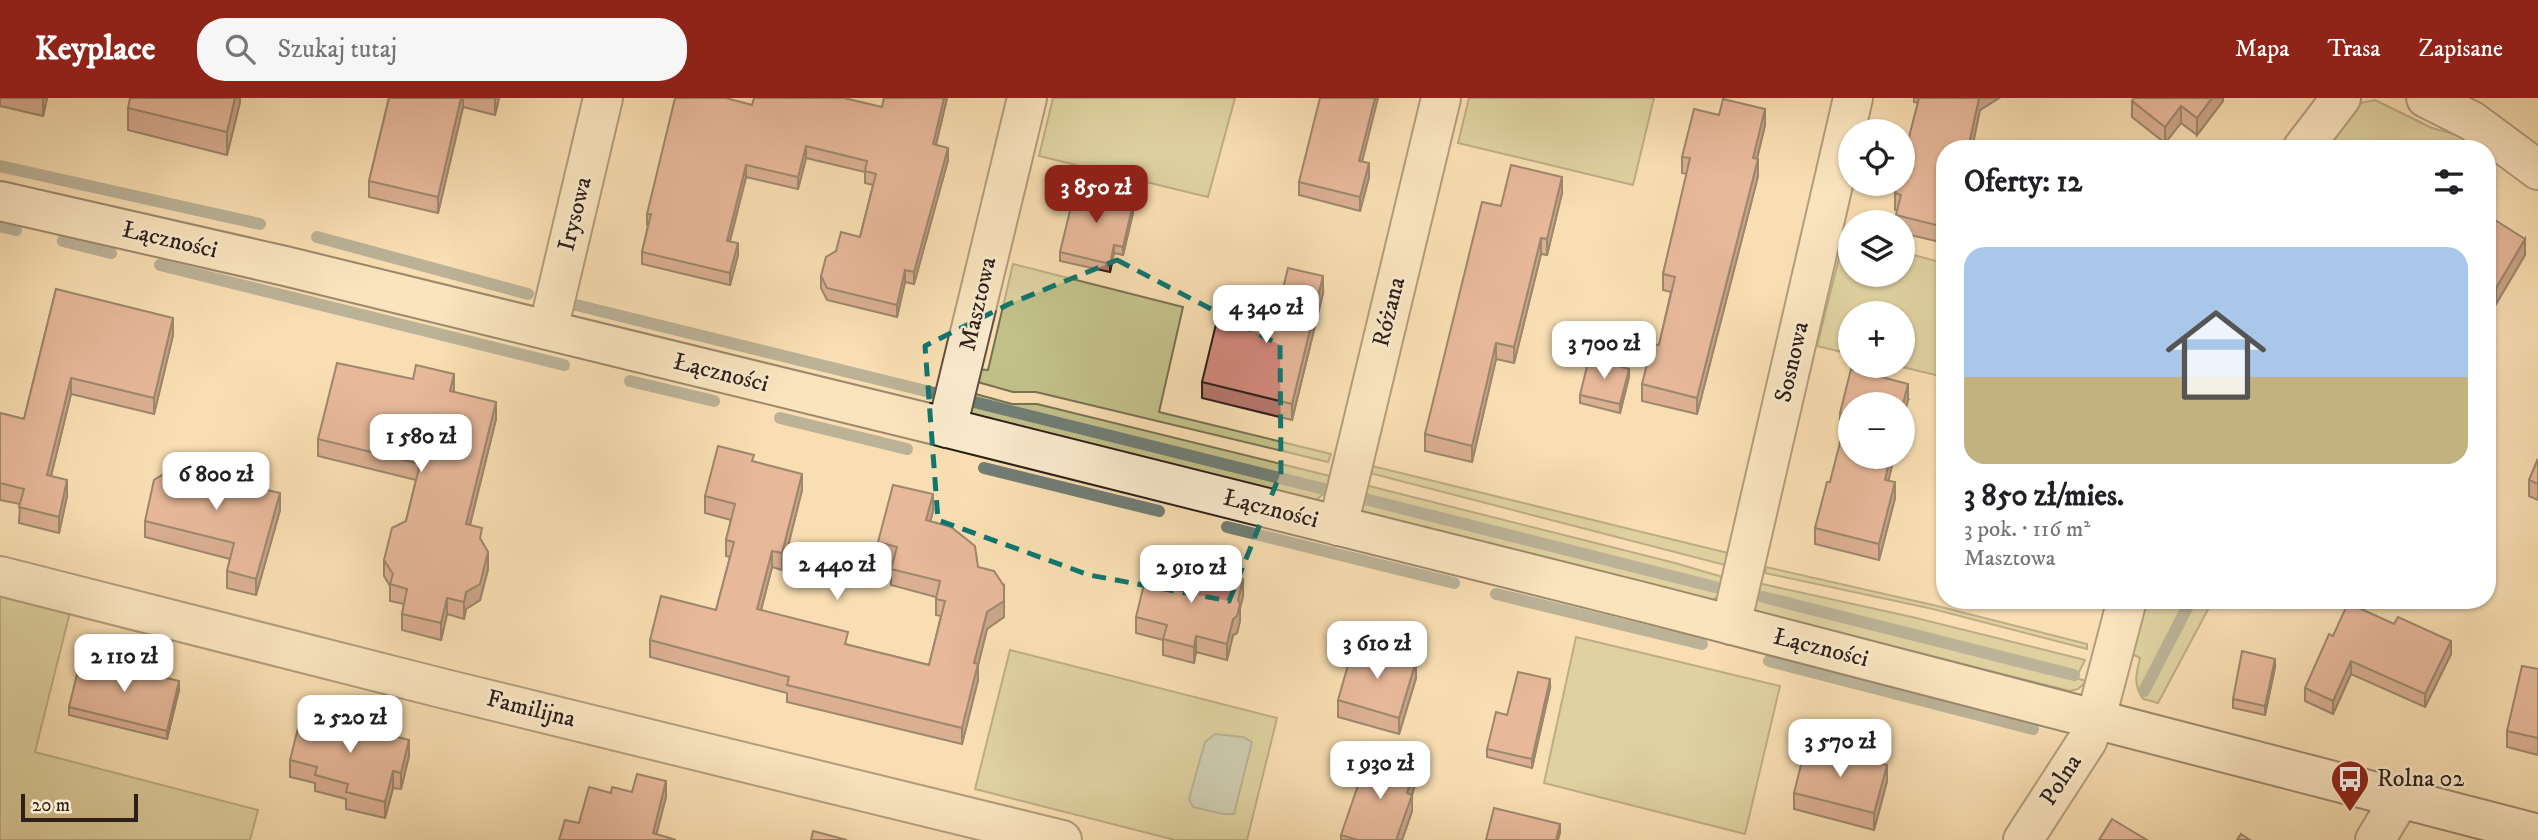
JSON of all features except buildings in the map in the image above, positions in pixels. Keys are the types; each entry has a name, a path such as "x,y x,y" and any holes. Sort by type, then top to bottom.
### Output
{"street":[{"name":"Irysowa","path":"548,330 603,98"},
{"name":"Masztowa","path":"947,428 1027,98"},
{"name":"Różana","path":"1338,526 1441,98"},
{"name":"Sosnowa","path":"1731,625 1853,98"},
{"path":"2426,98 2472,121 2538,170"},
{"path":"2308,140 2331,102"},
{"name":"Łączności","path":"0,201 548,330 947,428 2096,718 2538,834"},
{"name":"Familijna","path":"0,576 1062,840"},
{"name":"Polna","path":"2023,840 2087,741 2096,718 2125,609"},
{"path":"2375,840 2400,799"}],"highlighted area":[{"path":"1117,260 1280,345 1281,472 1229,601 1089,575 938,520 925,346 1009,304"}],"shaded area":[{"path":"1053,98 1235,98 1208,197 1039,156"},
{"path":"1469,98 1654,98 1633,185 1458,143"},
{"path":"2375,100 2432,128 2476,140 2329,140 2355,104"},
{"path":"1915,255 1936,261 1936,375 1915,370 1915,301 1838,301 1838,351 1817,346 1838,262 1838,287 1915,287"},
{"path":"1013,264 1183,307 1159,412 1331,454 1328,462 1036,392 1013,392 974,381 977,369 988,370"},
{"path":"972,393 1012,404 1037,404 1330,476 1326,492 1316,500 972,416"},
{"path":"1368,465 1732,554 1729,566 1366,472"},
{"path":"1361,484 1726,578 1719,596 1712,600 1360,512"},
{"path":"1766,567 1933,605 1936,609 1949,609 2087,644 2087,649 1933,609 1765,573"},
{"path":"1758,583 1912,617 2085,660 2076,678 2087,681 2078,689 2070,691 1752,612"},
{"path":"0,591 71,608 35,752 258,810 250,840 0,840"},
{"path":"2141,609 2208,609 2158,703 2143,699 2140,694 2136,679 2140,658 2130,653"},
{"path":"1576,637 1780,686 1745,834 1544,783"},
{"path":"1010,650 1277,718 1247,840 1175,840 975,789"}],"water":[{"path":"1215,734 1243,737 1252,742 1234,814 1193,807 1189,799 1205,742"}],"waterway":[{"path":"0,166 260,224"},
{"path":"0,226 16,230"},
{"path":"317,237 528,294"},
{"path":"63,241 111,253"},
{"path":"160,265 564,365"},
{"path":"572,304 934,393"},
{"path":"630,381 714,401"},
{"path":"974,402 1324,489"},
{"path":"780,418 907,449"},
{"path":"984,468 1159,511"},
{"path":"1365,499 1715,587"},
{"path":"1227,527 1454,583"},
{"path":"1496,594 1702,644"},
{"path":"1763,597 2074,675"},
{"path":"2144,691 2186,609"},
{"path":"1769,661 2033,729"}],"place":[{"name":"Rolna 02","path":"2350,813"}]}
